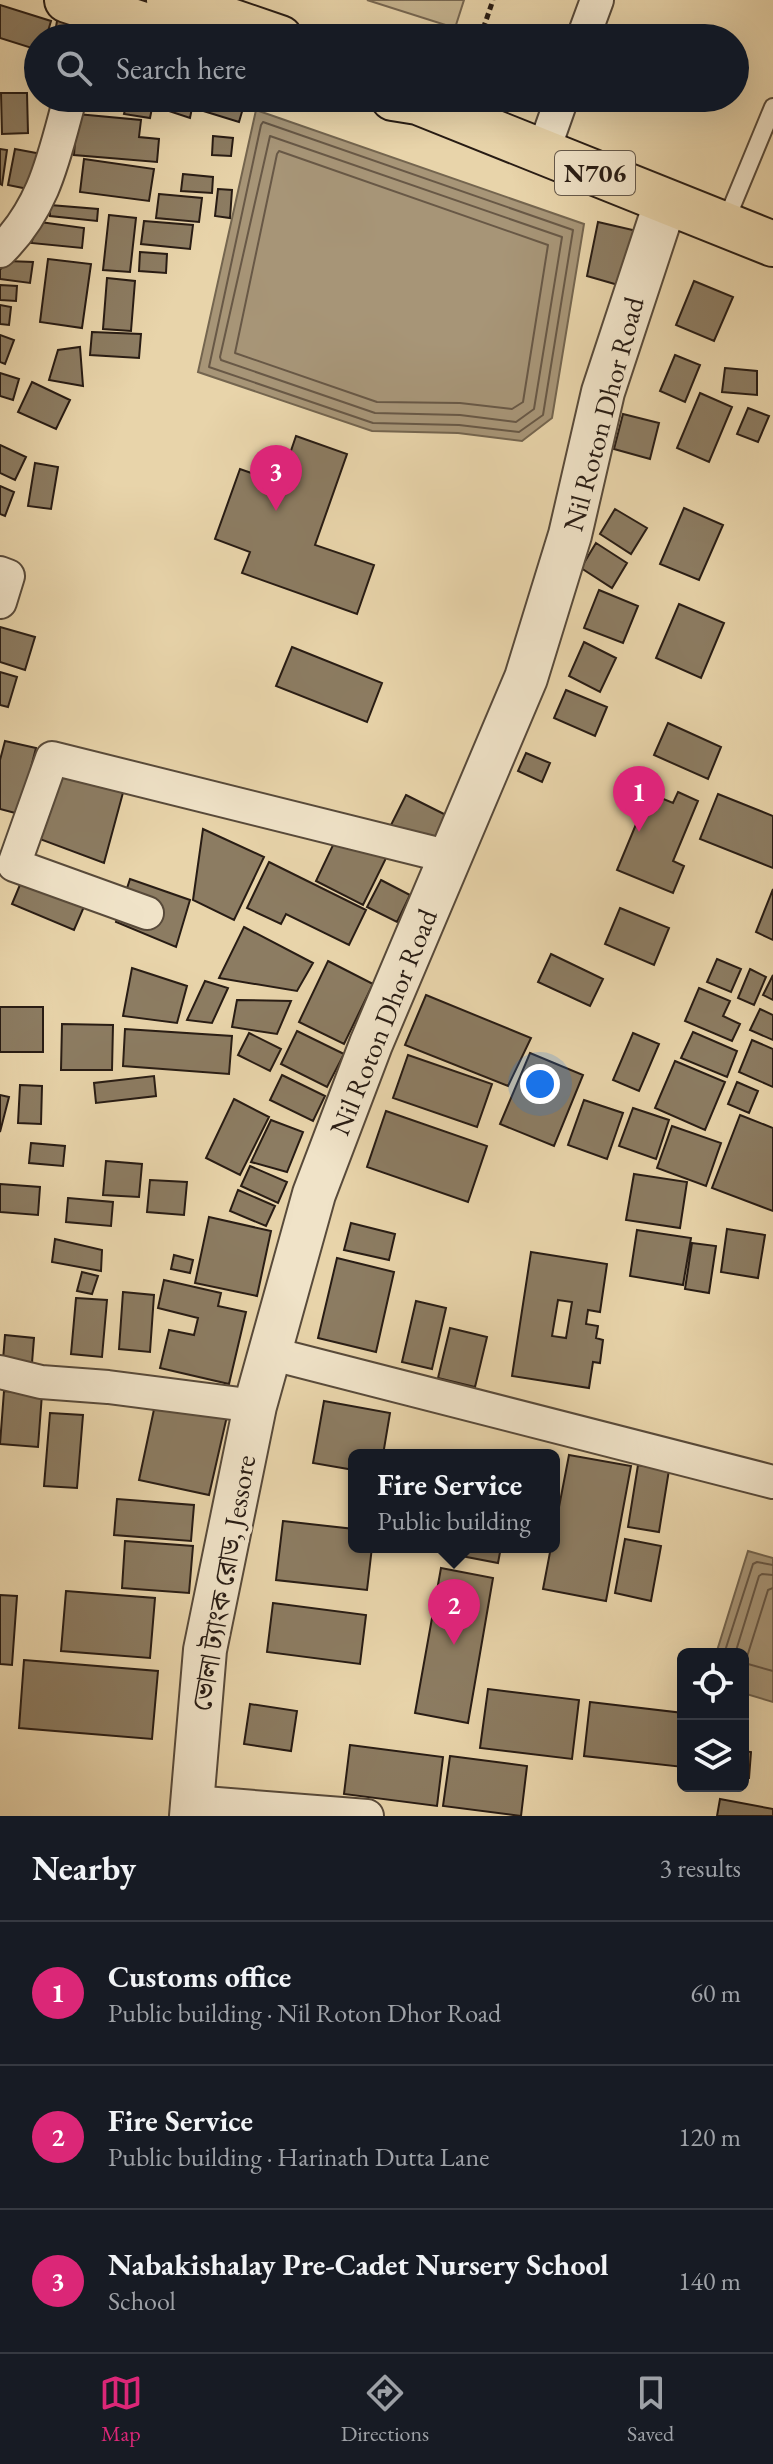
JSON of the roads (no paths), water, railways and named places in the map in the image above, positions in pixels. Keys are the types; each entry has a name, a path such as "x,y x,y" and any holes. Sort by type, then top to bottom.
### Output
{"highway":[{"path":"169,0 239,24"},
{"path":"82,16 119,24"},
{"name":"N706","path":"441,112 773,244"}],"street":[{"path":"588,24 597,0"},
{"path":"0,251 20,231 48,179 66,112"},
{"path":"543,152 557,112"},
{"name":"Nil Roton Dhor Road","path":"269,1353 314,1194 371,1044 526,678 570,535 603,392 666,201"},
{"path":"0,573 8,576 0,602"},
{"path":"147,913 14,865 52,758 450,857"},
{"path":"269,1353 773,1482"},
{"name":"ভোলা ট্যাংক রোড, Jessore","path":"191,1809 205,1650 255,1406 269,1353"},
{"path":"0,1372 41,1382 108,1387 255,1406"},
{"path":"191,1809 367,1816"}],"lane":[{"path":"725,224 773,107"}],"water":[{"path":"256,112 584,224 552,418 522,441 458,433 372,431 198,372"},
{"path":"748,1551 773,1558 773,1702 749,1695 749,1648 718,1648"}],"place":[{"name":"Nabakishalay Pre-Cadet Nursery School","path":"276,511"},
{"name":"Customs office","path":"639,832"},
{"name":"Fire Service","path":"454,1645"}]}
